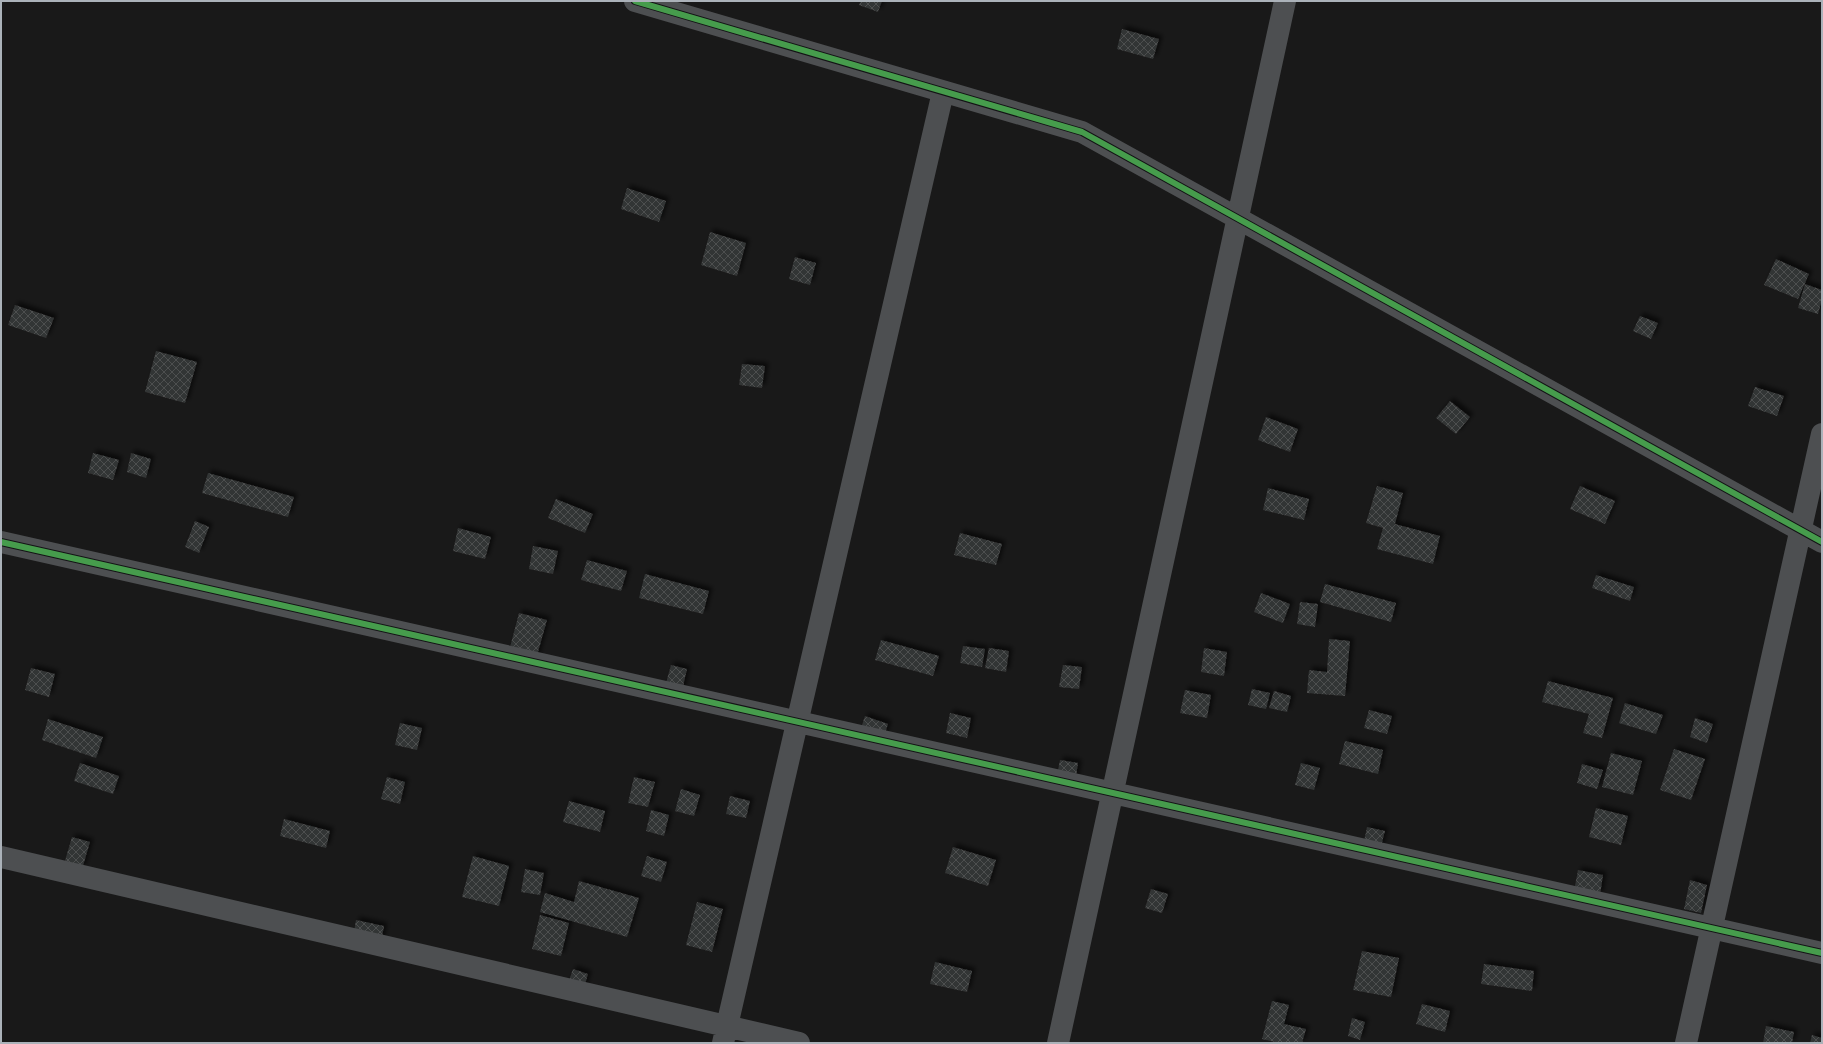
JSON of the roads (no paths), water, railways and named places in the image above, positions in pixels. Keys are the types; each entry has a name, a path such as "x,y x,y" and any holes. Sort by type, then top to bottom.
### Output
{"street":[{"path":"634,1 1082,132 1822,542"},
{"path":"1058,1043 1285,1"},
{"path":"725,1035 943,92"},
{"path":"1686,1043 1822,434"},
{"path":"1,542 1822,954"},
{"path":"1,857 725,1035 799,1043"}]}
